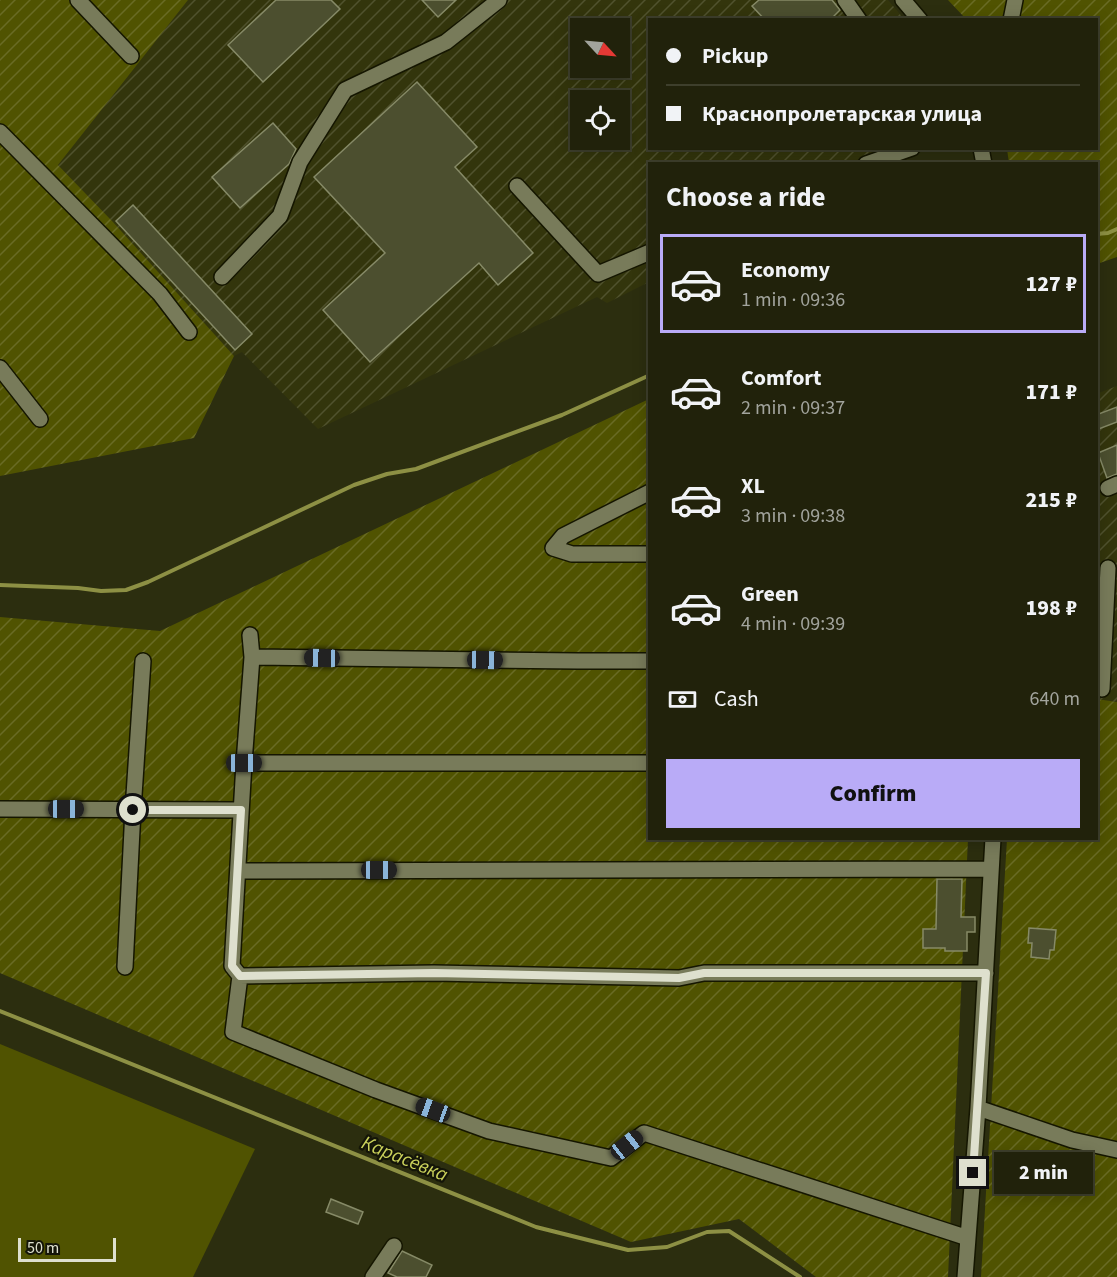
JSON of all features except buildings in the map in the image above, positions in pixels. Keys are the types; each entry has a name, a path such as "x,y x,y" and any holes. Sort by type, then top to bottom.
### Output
{"street":[{"path":"78,0 131,56"},
{"path":"222,277 280,216 300,162 345,90 446,42 500,0"},
{"path":"844,0 858,18"},
{"path":"903,0 918,18"},
{"path":"1011,18 1015,0"},
{"path":"0,132 160,294 189,332"},
{"path":"872,162 906,150"},
{"path":"517,186 598,274 648,253"},
{"path":"0,368 40,420"},
{"path":"648,493 563,536 553,548 572,554 648,554"},
{"path":"1105,690 1108,568"},
{"path":"250,634 252,657 232,966 240,976 232,1032 376,1090 489,1131 611,1158 644,1133 968,1238"},
{"path":"252,657 648,661"},
{"path":"125,967 143,661"},
{"path":"244,763 648,763"},
{"path":"0,809 241,810"},
{"path":"965,1277 978,1108 993,840"},
{"path":"238,871 991,869"},
{"path":"240,976 434,973 679,978 704,973 986,973"},
{"path":"978,1108 1072,1140 1117,1150"},
{"path":"373,1277 394,1246"}],"shaded area":[{"path":"0,0 188,0 58,165 113,222 234,356 194,438 0,476"},
{"path":"188,0 888,0 903,18 648,18 648,150 903,150 887,162 648,162 648,282 607,303 597,297 318,429 242,352 234,356 113,222 58,165"},
{"path":"948,0 1117,0 1117,257 1098,264 1098,162 1009,162 1007,150 1098,150 1098,18 965,18"},
{"path":"1117,386 1117,702 1098,699 1098,393"},
{"path":"648,399 648,840 968,840 948,1277 816,1277 739,1219 631,1242 0,973 0,617 160,631"},
{"path":"1098,699 1117,702 1117,1277 981,1277 1007,840 1098,840"},
{"path":"0,1044 255,1149 193,1277 0,1277"}],"waterway":[{"path":"1098,234 1117,229"},
{"path":"0,585 101,591 126,590 148,582 354,485 387,474 416,469 562,415 648,376"},
{"name":"Карасёвка","path":"0,1011 536,1227 628,1250 667,1247 707,1232 729,1231 800,1277"}],"route":[{"path":"133,810 241,810 232,966 240,976 434,973 679,978 704,973 986,973 973,1173"}]}
